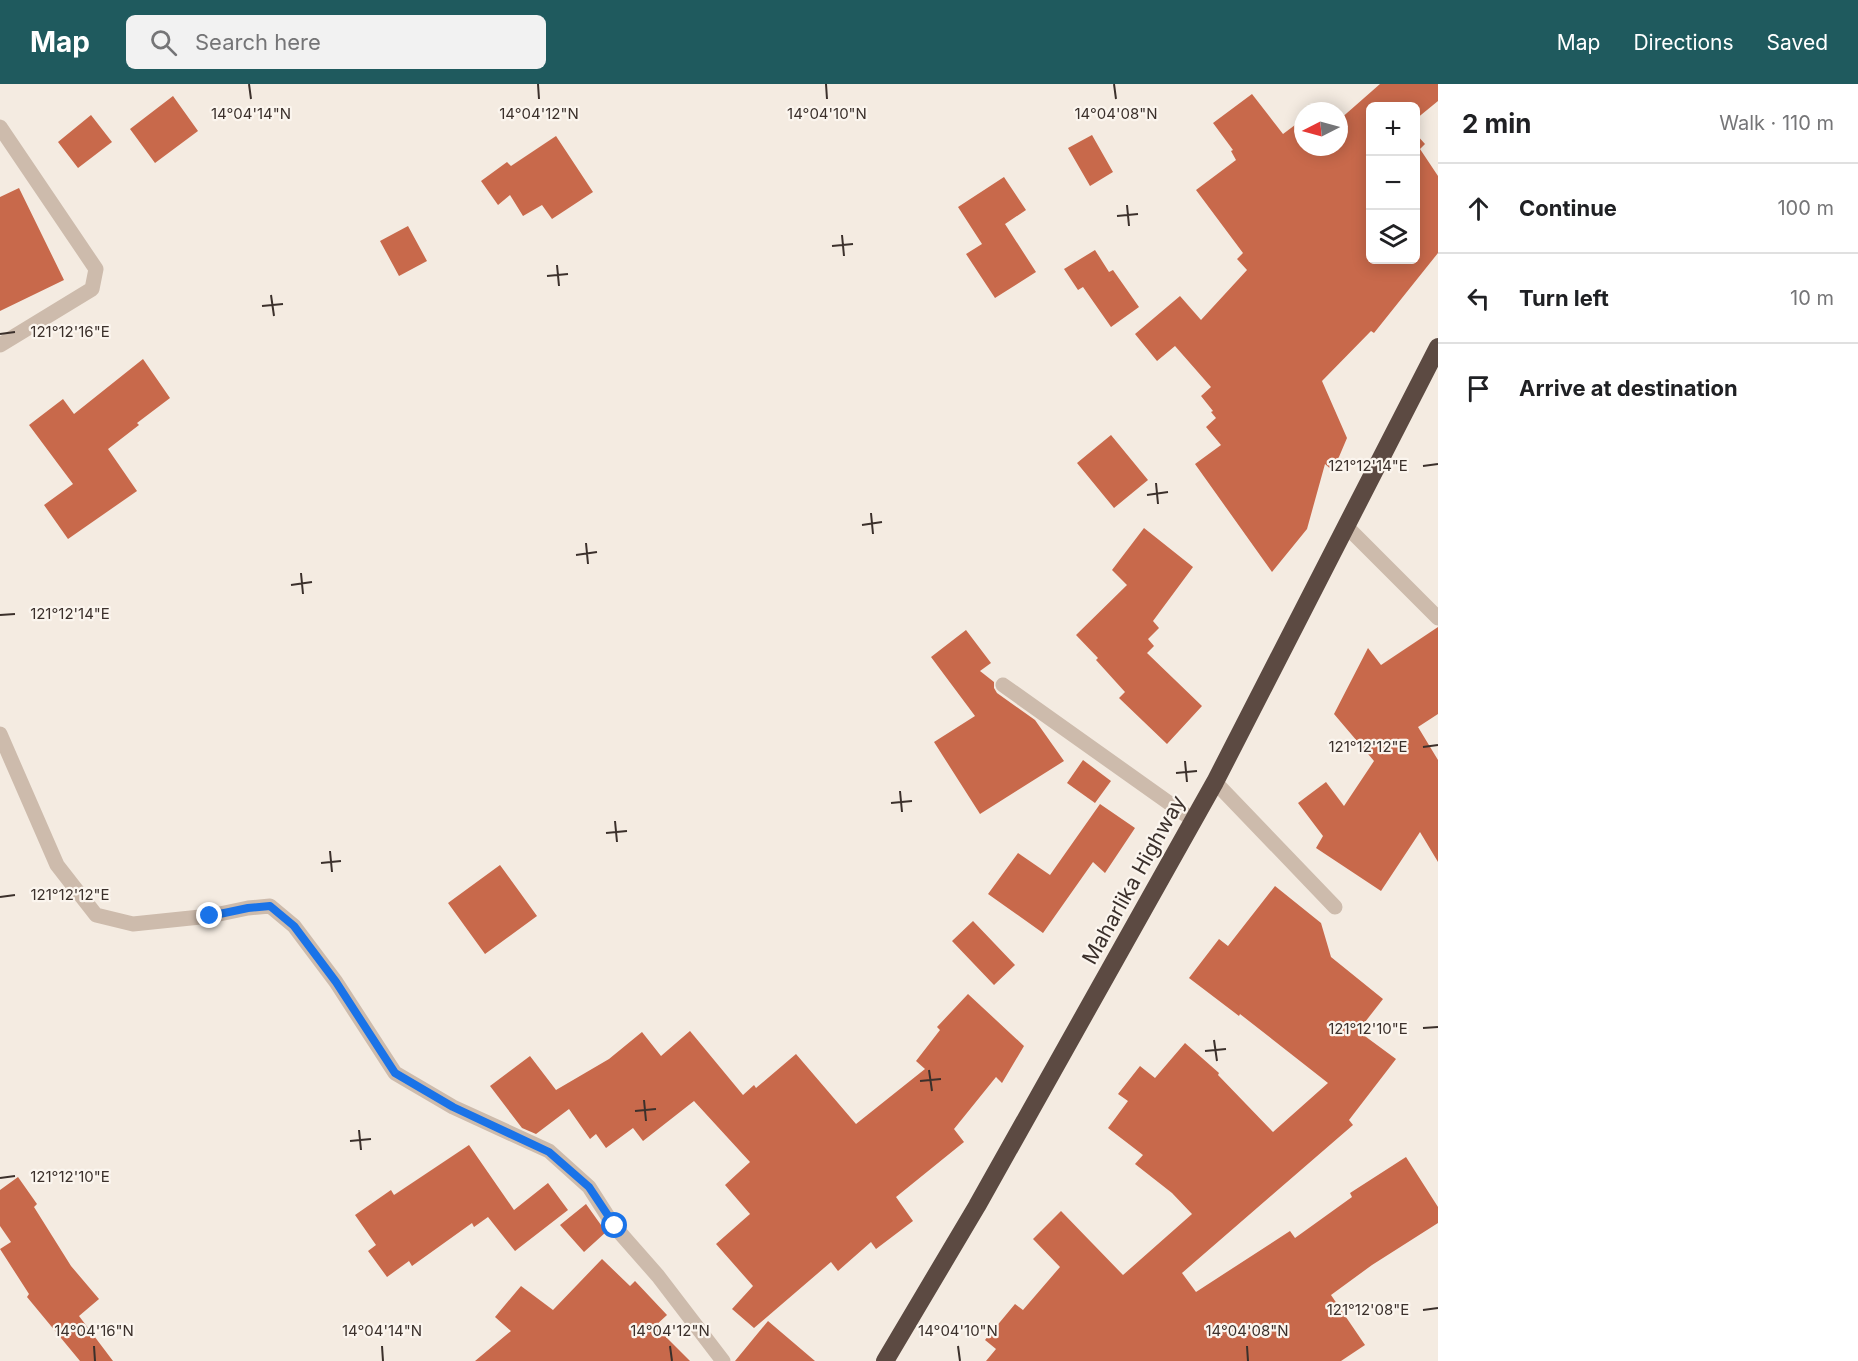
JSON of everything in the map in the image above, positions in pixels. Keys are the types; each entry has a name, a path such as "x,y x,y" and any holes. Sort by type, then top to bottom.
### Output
{"highway":[{"name":"Maharlika Highway","path":"885,1361 977,1206 1215,782 1438,347"}],"street":[{"path":"0,127 96,269 92,289 0,345"},
{"path":"1347,527 1438,618"},
{"path":"1003,685 1193,820"},
{"path":"0,734 57,865 96,915 133,924 210,916 270,906 301,935 336,982 395,1073 453,1107 549,1152 589,1187 615,1226 658,1276 723,1361"},
{"path":"1215,782 1335,907"}],"building":[{"path":"1380,84 1438,84 1438,101 1420,116 1420,102 1366,102 1366,264 1420,264 1420,149 1438,176 1438,253 1374,333 1371,331 1322,381 1347,438 1333,471 1325,464 1307,529 1272,572 1195,464 1221,445 1206,427 1216,418 1201,396 1211,387 1175,346 1157,361 1135,334 1180,296 1201,320 1247,270 1237,259 1243,253 1196,190 1236,160 1231,151 1233,150 1213,123 1252,94 1283,134 1294,126 1294,156 1348,156 1348,112"},
{"path":"173,96 198,131 155,163 130,129"},
{"path":"91,115 112,142 78,168 58,142"},
{"path":"1092,135 1113,172 1090,186 1068,148"},
{"path":"556,136 593,192 552,219 542,205 523,216 510,195 498,205 481,181 507,162 511,166"},
{"path":"1420,138 1425,144 1420,149"},
{"path":"1004,177 1026,210 1005,224 1036,272 995,298 966,254 982,244 958,207"},
{"path":"19,188 64,280 0,311 0,197"},
{"path":"408,226 427,261 399,276 380,241"},
{"path":"1095,250 1109,272 1113,270 1139,307 1111,327 1083,287 1078,290 1064,269"},
{"path":"143,359 170,398 108,449 137,491 68,539 44,505 73,484 29,425 63,399 74,414"},
{"path":"1111,435 1148,480 1114,508 1077,463"},
{"path":"1144,528 1193,567 1153,621 1159,628 1148,639 1154,646 1147,653 1202,706 1167,744 1119,698 1125,692 1076,635 1127,585 1112,570"},
{"path":"1438,627 1438,714 1418,727 1438,760 1438,862 1420,832 1381,891 1316,848 1323,836 1298,803 1326,782 1344,806 1374,761 1334,714 1368,648 1381,665"},
{"path":"966,630 991,663 980,671 994,682 997,693 1035,720 1064,761 980,814 934,742 975,716 931,657"},
{"path":"1083,760 1111,781 1095,803 1067,783"},
{"path":"1100,804 1135,828 1105,873 1093,862 1043,933 988,894 1018,853 1050,875"},
{"path":"500,865 537,916 485,954 448,903"},
{"path":"1275,886 1321,923 1331,957 1383,999 1358,1031 1396,1059 1349,1120 1353,1125 1182,1273 1196,1292 1290,1231 1295,1238 1352,1197 1350,1193 1406,1157 1438,1207 1438,1223 1372,1265 1331,1295 1365,1345 1341,1361 986,1361 996,1349 985,1340 1015,1304 1023,1310 1060,1267 1033,1239 1061,1211 1123,1275 1192,1214 1172,1193 1135,1164 1143,1155 1108,1128 1128,1101 1118,1094 1140,1066 1155,1078 1185,1043 1219,1073 1218,1075 1273,1132 1328,1083 1240,1014 1239,1016 1189,978 1219,939 1228,946"},
{"path":"973,921 1015,965 994,985 952,941"},
{"path":"968,994 1024,1046 1002,1083 996,1077 954,1129 964,1142 896,1197 913,1221 876,1249 871,1242 838,1271 831,1262 754,1328 732,1309 753,1286 716,1244 750,1214 725,1185 750,1162 694,1101 643,1141 633,1128 606,1148 596,1134 590,1139 569,1109 536,1134 522,1128 490,1086 530,1056 556,1090 609,1059 642,1032 661,1056 690,1031 743,1095 754,1085 756,1088 796,1054 856,1124 925,1069 916,1061 940,1030 937,1027"},
{"path":"469,1145 514,1210 548,1183 568,1210 515,1251 488,1217 474,1227 472,1223 412,1266 409,1261 387,1277 368,1251 376,1245 355,1215 391,1190 394,1195"},
{"path":"18,1177 37,1204 34,1207 71,1266 99,1299 79,1316 113,1361 80,1361 27,1297 29,1294 0,1249 11,1242 0,1226 0,1190"},
{"path":"586,1204 606,1232 584,1252 560,1225"},
{"path":"602,1259 630,1286 635,1281 667,1315 655,1326 690,1361 475,1361 511,1331 495,1317 521,1286 553,1310"},
{"path":"768,1321 815,1361 735,1361"}],"route":[{"path":"210,916 270,906 294,926 336,982 395,1073 453,1107 549,1152 589,1187 615,1226"}]}
